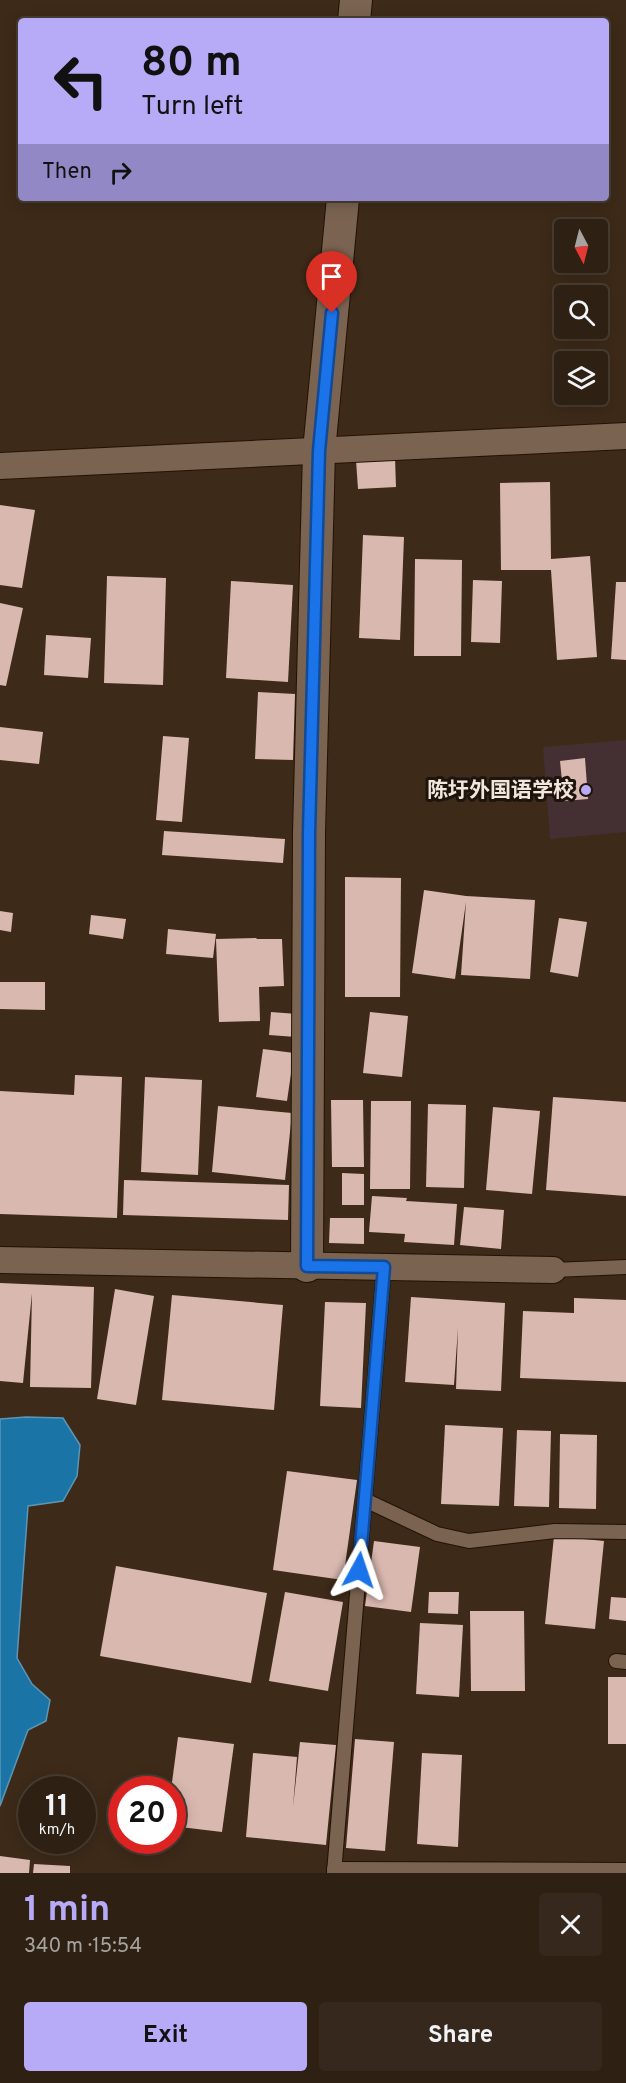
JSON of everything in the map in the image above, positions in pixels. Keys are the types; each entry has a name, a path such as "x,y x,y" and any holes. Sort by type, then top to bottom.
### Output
{"street":[{"path":"354,18 356,0"},
{"path":"307,1266 309,833 319,451 343,201"},
{"path":"0,466 626,436"},
{"path":"0,1260 553,1270"}],"lane":[{"path":"384,1267 334,1871 626,1870"},
{"path":"553,1270 626,1267"},
{"path":"365,1500 437,1534 469,1541 555,1531 626,1532"}],"shaded area":[{"name":"陈圩外国语学校","path":"626,740 626,832 550,839 543,747"}],"water":[{"path":"63,1418 80,1445 77,1476 63,1501 28,1506 17,1658 32,1684 50,1700 46,1721 28,1730 0,1806 0,1419"}],"building":[{"path":"395,458 396,487 358,489 356,460"},
{"path":"550,482 551,559 590,556 597,657 557,660 551,570 501,570 500,483"},
{"path":"0,505 35,510 22,588 0,585"},
{"path":"363,535 404,537 400,640 359,638"},
{"path":"415,559 462,560 461,656 414,656"},
{"path":"107,576 166,578 163,685 104,683"},
{"path":"473,580 502,581 500,643 471,642"},
{"path":"231,581 293,585 288,682 226,678"},
{"path":"616,582 626,582 626,660 611,659"},
{"path":"0,603 23,608 6,686 0,685"},
{"path":"46,635 91,638 88,678 44,675"},
{"path":"258,692 295,694 293,760 255,759"},
{"path":"0,727 43,732 39,764 0,760"},
{"path":"163,736 189,738 182,822 156,820"},
{"path":"585,758 588,799 564,801 560,761"},
{"path":"164,831 285,839 283,863 162,855"},
{"path":"345,877 401,878 400,997 345,997"},
{"path":"424,890 466,896 535,900 530,979 461,975 466,902 455,979 412,973"},
{"path":"0,911 13,913 11,932 0,930"},
{"path":"91,915 126,919 123,939 89,934"},
{"path":"559,918 587,922 578,977 550,972"},
{"path":"168,929 216,934 213,958 166,954"},
{"path":"216,939 282,939 284,986 259,987 260,1021 219,1022"},
{"path":"0,982 45,982 45,1010 0,1009"},
{"path":"271,1012 297,1014 296,1037 269,1035"},
{"path":"370,1012 408,1016 402,1077 363,1073"},
{"path":"263,1049 294,1053 287,1101 256,1097"},
{"path":"75,1075 122,1077 117,1218 0,1214 0,1091 74,1095"},
{"path":"145,1077 202,1080 198,1175 141,1172"},
{"path":"553,1097 626,1102 626,1196 546,1190"},
{"path":"331,1100 363,1100 364,1167 332,1167"},
{"path":"371,1101 411,1101 410,1189 370,1189"},
{"path":"428,1104 466,1105 464,1188 426,1187"},
{"path":"218,1106 292,1113 285,1180 212,1172"},
{"path":"493,1107 540,1111 532,1194 486,1190"},
{"path":"342,1173 364,1174 364,1205 342,1205"},
{"path":"124,1180 289,1185 288,1220 123,1215"},
{"path":"372,1196 457,1204 454,1245 404,1242 405,1234 369,1232"},
{"path":"464,1207 504,1210 501,1249 460,1245"},
{"path":"330,1218 364,1218 364,1244 329,1243"},
{"path":"0,1283 94,1287 91,1388 30,1387 32,1293 23,1383 0,1381"},
{"path":"115,1289 154,1296 136,1405 97,1399"},
{"path":"172,1295 283,1305 274,1410 162,1400"},
{"path":"411,1297 505,1303 501,1391 456,1389 458,1328 454,1385 405,1382"},
{"path":"574,1298 626,1300 626,1382 520,1378 523,1311 574,1313"},
{"path":"325,1302 366,1303 361,1408 320,1406"},
{"path":"445,1425 503,1428 499,1506 441,1504"},
{"path":"517,1430 551,1431 549,1507 514,1506"},
{"path":"560,1434 597,1435 596,1509 559,1508"},
{"path":"287,1471 357,1480 343,1580 273,1570"},
{"path":"554,1536 604,1541 595,1629 545,1624"},
{"path":"374,1541 420,1547 411,1612 365,1606"},
{"path":"116,1566 267,1593 251,1683 100,1656"},
{"path":"285,1592 343,1602 328,1691 269,1681"},
{"path":"429,1592 459,1592 458,1614 428,1613"},
{"path":"611,1597 626,1598 626,1621 609,1619"},
{"path":"470,1611 524,1611 525,1691 471,1691"},
{"path":"420,1623 463,1625 459,1697 416,1694"},
{"path":"608,1677 626,1677 626,1744 608,1744"},
{"path":"178,1737 234,1744 222,1832 186,1828 186,1776 173,1776"},
{"path":"355,1739 394,1742 385,1851 346,1848"},
{"path":"300,1742 336,1745 326,1845 246,1837 253,1753 297,1757 293,1807"},
{"path":"422,1753 462,1755 458,1847 417,1844"},
{"path":"0,1856 30,1860 29,1873 0,1873"},
{"path":"34,1864 70,1866 70,1873 33,1873"}],"place":[{"name":"陈圩外国语学校","path":"586,790"}],"route":[{"path":"332,313 319,451 309,833 307,1266 384,1267 359,1570"}]}
